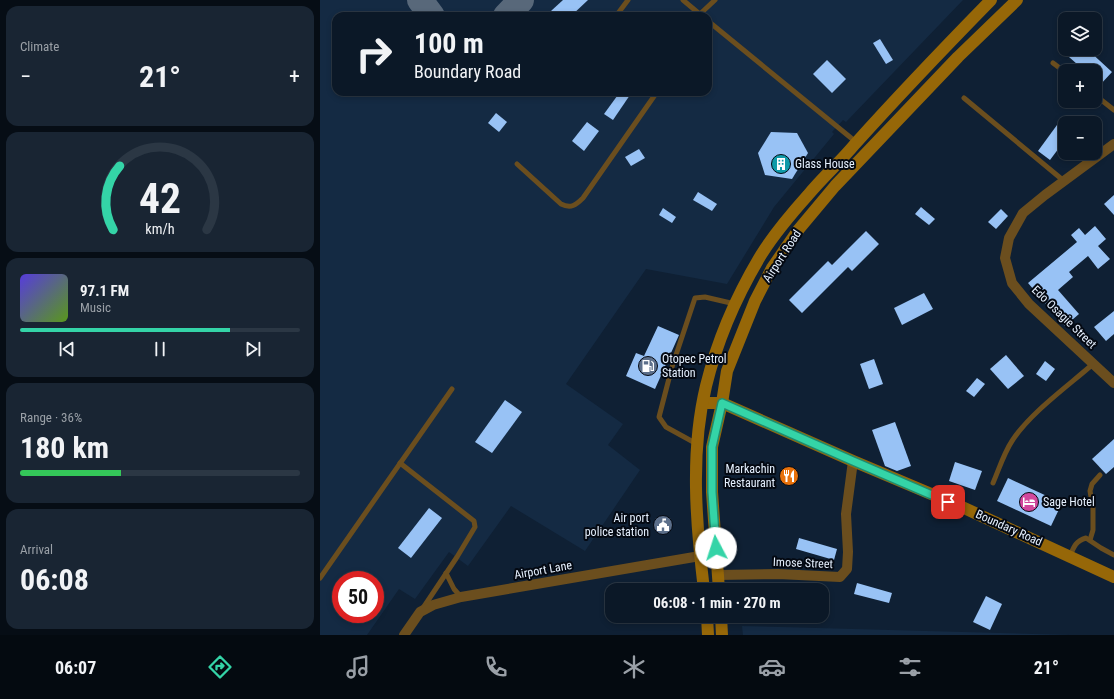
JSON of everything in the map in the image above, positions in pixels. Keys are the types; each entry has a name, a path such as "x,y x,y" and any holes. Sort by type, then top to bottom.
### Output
{"main road":[{"name":"Airport Road","path":"703,583 697,502 699,428 706,387 714,356 742,289 761,254 808,195 907,87 991,0"},
{"name":"Airport Road","path":"719,583 712,492 712,447 722,403 727,371 755,301 772,268 799,229 840,180 958,57 1017,0"},
{"name":"Boundary Road","path":"703,403 722,403 962,507 1114,577"},
{"path":"707,623 708,635"},
{"path":"721,623 722,635"}],"street":[{"name":"Edo Osagie Street","path":"1114,144 1023,213 1009,238 1006,258 1012,283 1029,304 1114,383"},
{"name":"Imose Street","path":"718,575 778,574 840,577 847,569 848,552 846,514 853,461"},
{"name":"Airport Lane","path":"420,612 433,605 461,597 700,556"},
{"path":"404,635 420,612"}],"lane":[{"path":"619,12 628,0"},
{"path":"683,0 697,12"},
{"path":"704,12 714,0"},
{"path":"712,24 856,143"},
{"path":"1053,63 1058,67"},
{"path":"517,164 562,204 569,207 574,206 583,198 654,96"},
{"path":"964,98 1064,181"},
{"path":"1102,101 1114,110"},
{"path":"698,445 666,427 660,417 672,367 695,298 705,296 736,304"},
{"path":"993,483 1011,442 1020,429 1035,414 1093,364"},
{"path":"320,578 452,388"},
{"path":"400,463 474,521 475,525 457,557 420,612"},
{"path":"1090,540 1093,530 1093,508 1090,491 1092,484 1100,475"},
{"path":"1070,556 1074,544 1086,538 1114,555"},
{"path":"446,573 454,589 461,597"}],"shaded area":[{"path":"320,0 963,0 846,122 843,120 832,132 834,134 774,207 727,284 646,269 566,384 623,424 608,445 640,470 585,551 511,506 468,566 449,552 415,599 399,589 384,611 384,571 332,571 332,623 375,623 367,635 320,635"},
{"path":"742,626 1070,635 743,635"}],"building":[{"path":"563,0 588,0 575,12 551,11"},
{"path":"880,39 893,60 886,64 873,43"},
{"path":"1095,56 1112,72 1102,83 1102,64 1077,64 1069,57"},
{"path":"827,60 846,79 832,93 813,74"},
{"path":"617,96 629,96 613,120 604,114"},
{"path":"496,113 507,122 499,132 488,123"},
{"path":"587,122 599,131 584,151 572,141"},
{"path":"1057,125 1058,126 1058,149 1050,160 1038,151"},
{"name":"Glass House","path":"771,132 797,133 808,153 792,179 765,175 758,153"},
{"path":"639,149 645,158 631,166 625,157"},
{"path":"698,192 717,204 712,211 693,200"},
{"path":"1114,195 1114,215 1104,204"},
{"path":"921,207 935,219 929,225 915,214"},
{"path":"663,208 676,217 672,223 659,215"},
{"path":"1001,209 1008,216 996,229 988,222"},
{"path":"1095,226 1106,239 1098,246 1110,259 1098,269 1088,256 1069,272 1073,277 1058,290 1079,314 1065,326 1028,283 1077,242 1071,235 1079,228 1085,235"},
{"path":"866,231 879,244 852,271 848,267 802,313 789,300 828,261 832,265"},
{"path":"924,293 933,309 902,325 894,308"},
{"path":"1114,311 1114,334 1106,341 1094,327"},
{"name":"Otopec Petrol Station","path":"658,326 679,335 655,389 626,376 636,353 644,356"},
{"path":"1006,355 1024,376 1008,389 990,369"},
{"path":"874,359 883,384 869,389 860,364"},
{"path":"1045,361 1055,369 1046,381 1036,374"},
{"path":"977,378 985,384 974,397 966,391"},
{"path":"505,400 522,412 492,453 475,442"},
{"path":"895,422 911,466 897,471 885,466 872,430"},
{"path":"1114,439 1114,467 1106,474 1092,459"},
{"path":"955,462 982,471 975,490 949,481"},
{"name":"Sage Hotel","path":"1008,478 1062,503 1051,526 997,501"},
{"path":"429,508 442,518 411,558 398,548"},
{"path":"799,538 837,549 834,560 796,549"},
{"path":"857,583 892,593 889,603 854,594"},
{"path":"986,596 1002,604 990,630 973,622"}],"taxiway":[{"path":"420,0 429,12"},
{"path":"510,12 521,0"}],"place":[{"name":"Glass House","path":"781,164"},
{"name":"Otopec Petrol Station","path":"648,366"},
{"name":"Markachin Restaurant","path":"789,476"},
{"name":"Sage Hotel","path":"1029,502"},
{"name":"Air port police station","path":"663,525"}],"route":[{"path":"716,548 712,492 712,447 722,403 948,502"}]}
